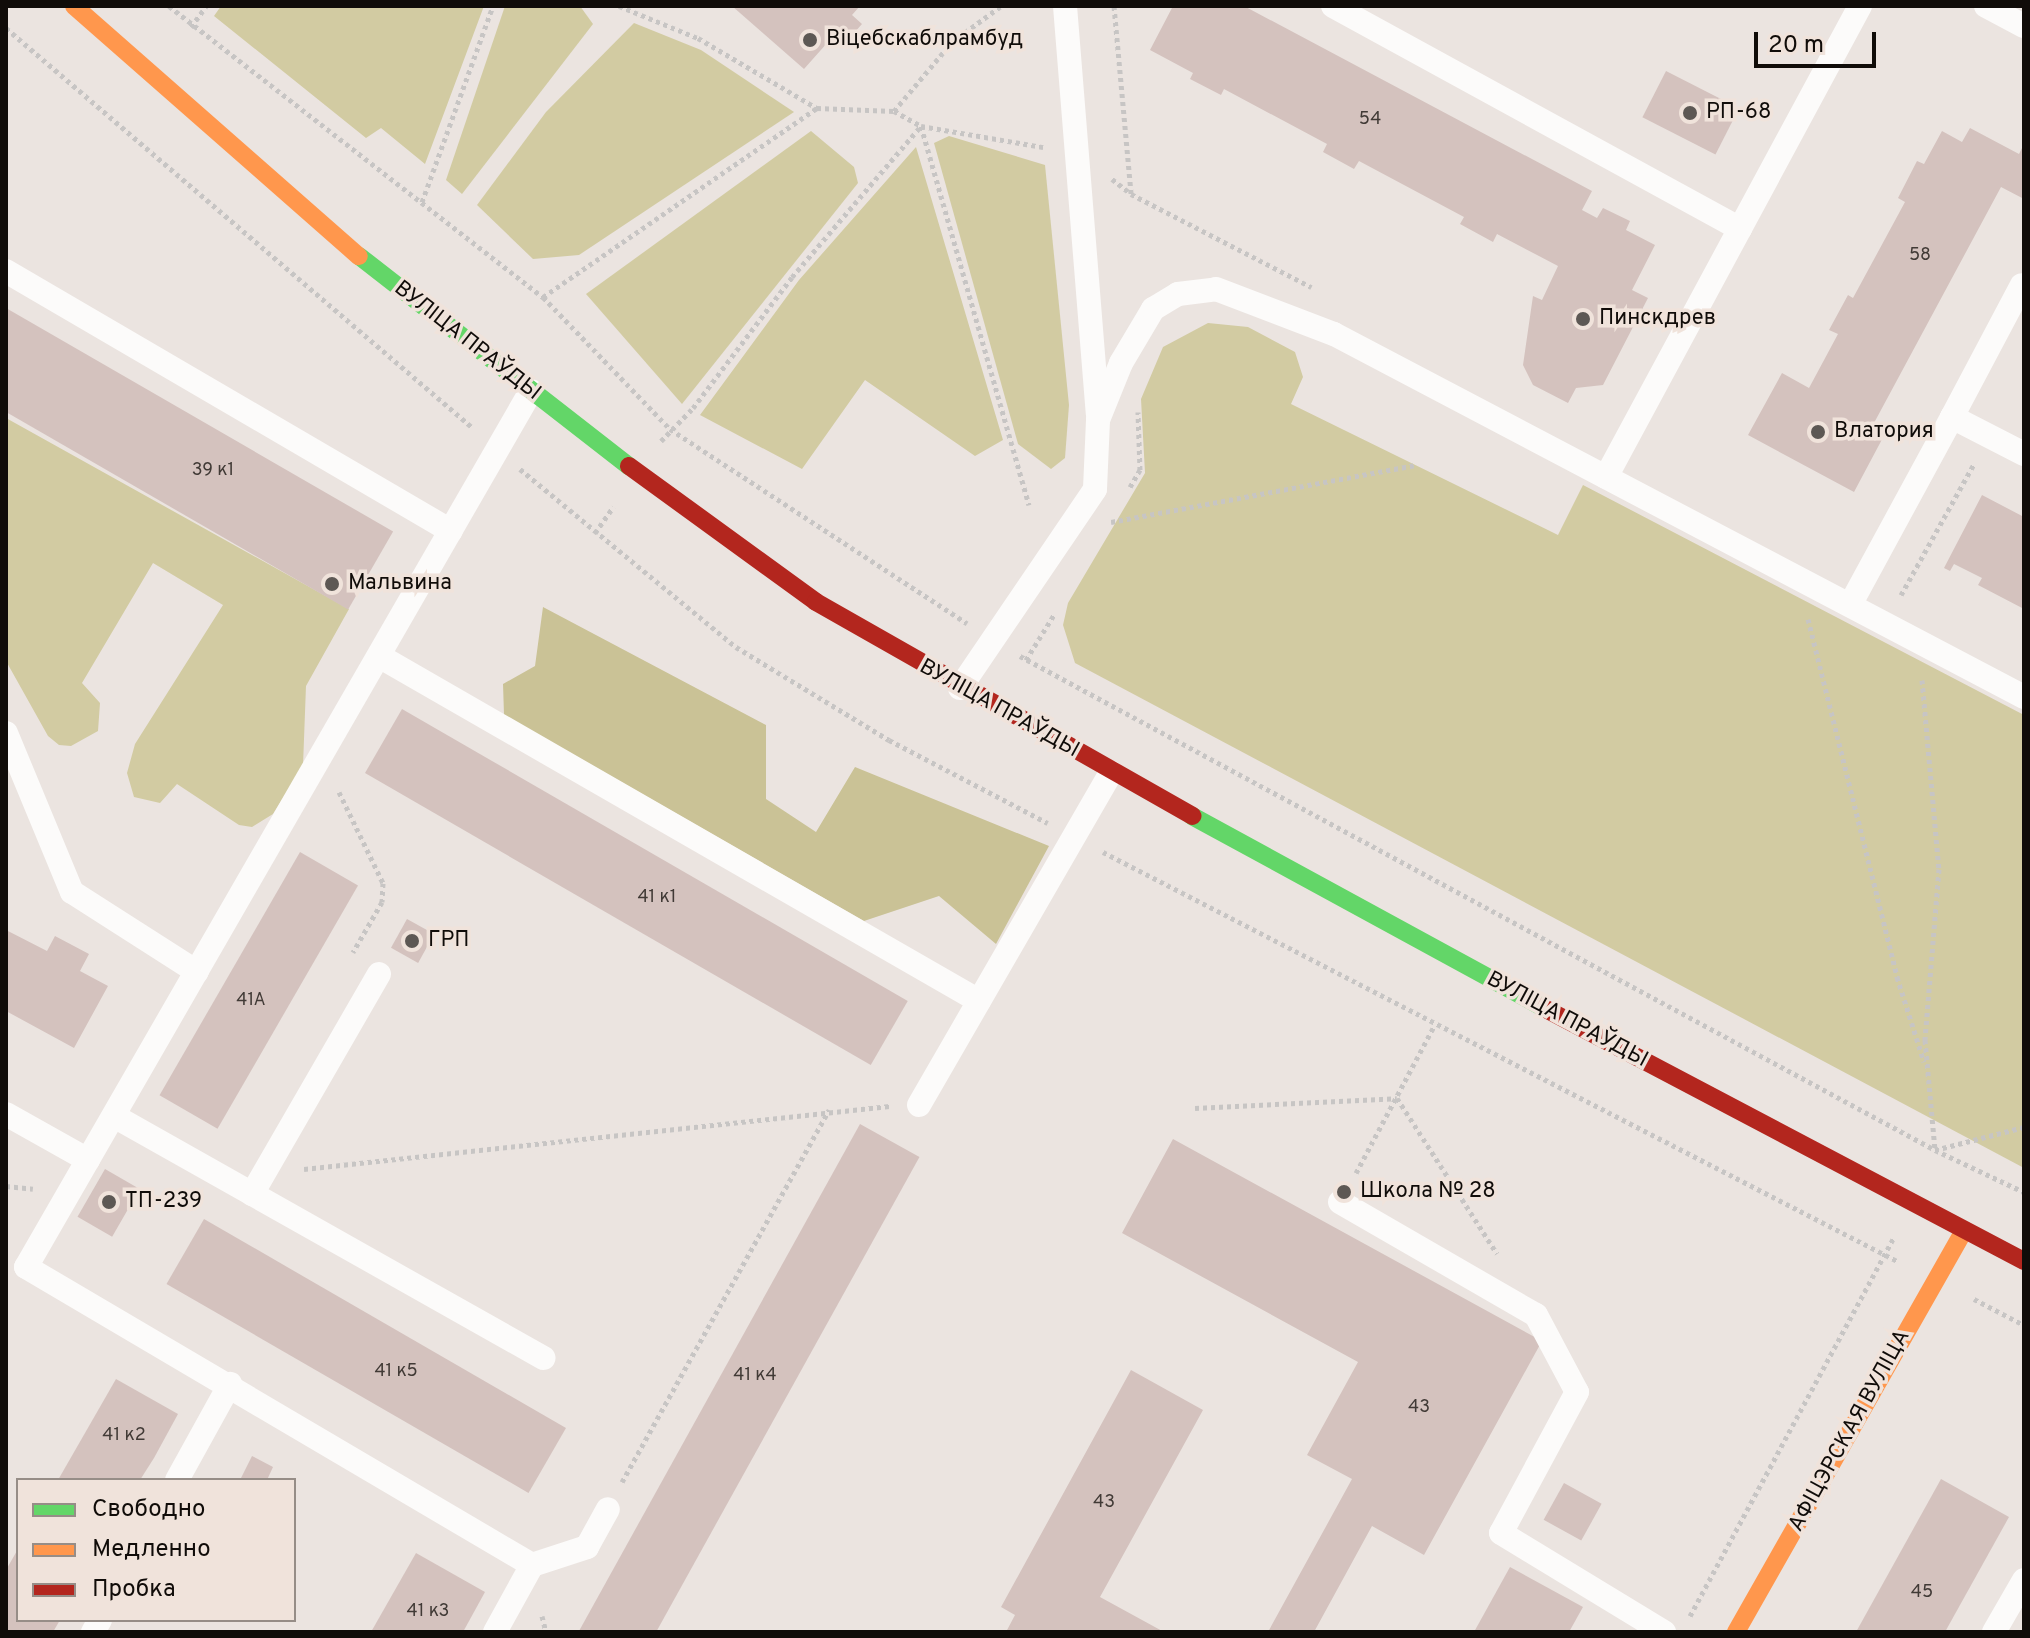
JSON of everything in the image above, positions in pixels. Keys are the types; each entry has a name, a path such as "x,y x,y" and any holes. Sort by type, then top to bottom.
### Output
{"main road":[{"name":"ВУЛІЦА ПРАЎДЫ","path":"74,6 364,260 638,473 816,602 960,688 1448,958 2024,1261"},
{"name":"АФІЦЭРСКАЯ ВУЛІЦА","path":"1736,1632 1964,1230"}],"lane":[{"path":"960,688 1095,489 1098,420 1065,6"},
{"path":"1333,6 1740,229"},
{"path":"1606,477 1860,6"},
{"path":"1986,6 2024,26"},
{"path":"6,271 451,531"},
{"path":"1850,605 2022,285"},
{"path":"1098,420 1121,363 1153,309 1178,294 1216,289 1334,334 2024,697"},
{"path":"531,391 114,1116 16,1269 230,1384 532,1565"},
{"path":"1952,417 2024,454"},
{"path":"379,656 979,1001"},
{"path":"6,733 72,892 197,972"},
{"path":"919,1105 1111,772"},
{"path":"258,1184 379,974"},
{"path":"6,1114 88,1160"},
{"path":"114,1116 258,1184 543,1358"},
{"path":"1340,1202 1536,1315 1577,1392 1501,1533 1664,1632"},
{"path":"178,1478 230,1384"},
{"path":"495,1632 532,1565 587,1547 608,1509"},
{"path":"1994,1632 2024,1580"}],"path":[{"path":"169,6 191,27 543,297 670,429 993,639 1026,660 1935,1150 2024,1192"},
{"path":"191,27 206,6"},
{"path":"422,202 493,6"},
{"path":"619,6 698,38 817,108 894,111 921,126 1076,152 1131,194 1316,290"},
{"path":"894,111 952,42 1001,6"},
{"path":"1114,6 1131,194"},
{"path":"543,297 817,108"},
{"path":"595,533 670,429 693,408 792,277 921,126"},
{"path":"921,126 1029,505"},
{"path":"1127,494 1140,470 1137,398"},
{"path":"1899,600 1974,463 1987,469"},
{"path":"1110,522 1416,465"},
{"path":"1102,535 1115,514"},
{"path":"1798,578 1897,977 1928,1075"},
{"path":"1863,580 1911,607"},
{"path":"1026,660 1057,610"},
{"path":"1919,643 1939,869 1925,1040 1935,1150"},
{"path":"321,756 383,883 382,902 350,957"},
{"path":"1340,1202 1434,1026"},
{"path":"1195,1108 1397,1098"},
{"path":"1397,1098 1503,1264"},
{"path":"258,1184 830,1109 919,1105"},
{"path":"608,1509 830,1109"},
{"path":"1935,1150 2024,1127"},
{"path":"1689,1618 1886,1254"}],"shaded area":[{"path":"221,6 484,6 425,164 381,128 366,138 214,16"},
{"path":"505,6 580,6 593,24 462,194 446,180"},
{"path":"634,23 701,50 794,112 579,255 533,259 477,205 546,112"},
{"path":"811,131 854,167 858,183 682,404 586,294"},
{"path":"949,136 1045,165 1069,405 1065,458 1051,469 1018,444 934,143"},
{"path":"916,147 1003,440 975,456 865,380 802,469 700,415 799,280"},
{"path":"1208,323 1248,327 1295,352 1303,377 1291,404 1558,535 1583,485 2024,715 2024,1168 1075,663 1063,625 1068,603 1145,473 1141,399 1163,347"},
{"path":"6,418 349,609 306,686 303,766 273,814 252,827 239,825 177,784 160,803 134,797 127,773 135,744 223,605 153,563 82,683 100,703 98,731 71,746 59,745 48,736 6,661"},
{"path":"543,607 766,725 766,799 816,832 855,767 1049,846 996,944 939,896 864,921 504,715 503,684 535,666"}],"building":[{"path":"732,6 860,6 852,15 862,24 846,42 836,33 804,69"},
{"path":"1173,6 1244,6 1592,191 1582,210 1597,218 1603,208 1630,221 1626,230 1655,245 1632,290 1648,298 1603,385 1576,388 1568,403 1533,385 1523,365 1533,296 1542,300 1558,266 1497,234 1493,242 1460,224 1464,217 1359,161 1354,169 1323,152 1327,144 1224,89 1221,95 1190,79 1193,73 1150,50"},
{"name":"РП-68","path":"1666,71 1739,108 1715,155 1642,117"},
{"path":"1970,128 2019,154 2024,144 2024,199 2001,187 1874,423 1887,430 1854,492 1748,435 1782,373 1809,388 1838,334 1829,330 1848,295 1853,298 1905,202 1898,198 1917,161 1924,164 1942,131 1962,142"},
{"path":"6,308 393,532 348,609 6,412"},
{"path":"1982,495 2024,517 2024,609 1978,585 1982,578 1954,564 1950,571 1944,568"},
{"path":"402,709 908,1001 871,1065 365,773"},
{"path":"300,852 358,886 218,1129 160,1095"},
{"name":"ГРП","path":"407,919 434,934 418,963 391,948"},
{"path":"6,930 47,951 55,936 89,954 80,971 108,986 74,1048 6,1011"},
{"path":"860,1124 919,1157 656,1632 578,1632"},
{"path":"1173,1139 1542,1341 1424,1555 1372,1526 1314,1632 1268,1632 1352,1479 1307,1455 1358,1362 1122,1233"},
{"name":"ТП-239","path":"105,1169 140,1189 112,1237 78,1217"},
{"path":"204,1219 566,1428 528,1493 166,1284"},
{"path":"1131,1370 1203,1410 1100,1597 1164,1632 1006,1632 1015,1615 1001,1607"},
{"path":"116,1379 178,1414 141,1478 59,1478"},
{"path":"252,1456 273,1467 268,1478 241,1478"},
{"path":"1941,1479 2009,1517 1945,1632 1856,1632"},
{"path":"1564,1483 1602,1504 1581,1541 1544,1520"},
{"path":"16,1552 16,1622 59,1622 53,1632 6,1632 6,1570"},
{"path":"416,1553 485,1592 463,1632 371,1632"},
{"path":"1510,1567 1583,1607 1569,1632 1474,1632"}],"traffic: fast":[{"path":"359,256 629,466"},
{"path":"1192,816 1542,1007"}],"traffic: slow":[{"path":"74,6 359,256"},
{"path":"1736,1632 1964,1230"}],"traffic: jam":[{"path":"629,466 816,602 1192,816"},
{"path":"1542,1007 2024,1261"}],"place":[{"name":"Віцебскаблрамбуд","path":"810,40"},
{"name":"РП-68","path":"1690,113"},
{"name":"Пинскдрев","path":"1583,319"},
{"name":"Влатория","path":"1818,432"},
{"name":"Мальвина","path":"332,584"},
{"name":"ГРП","path":"412,941"},
{"name":"Школа № 28","path":"1344,1192"},
{"name":"ТП-239","path":"109,1202"}]}
